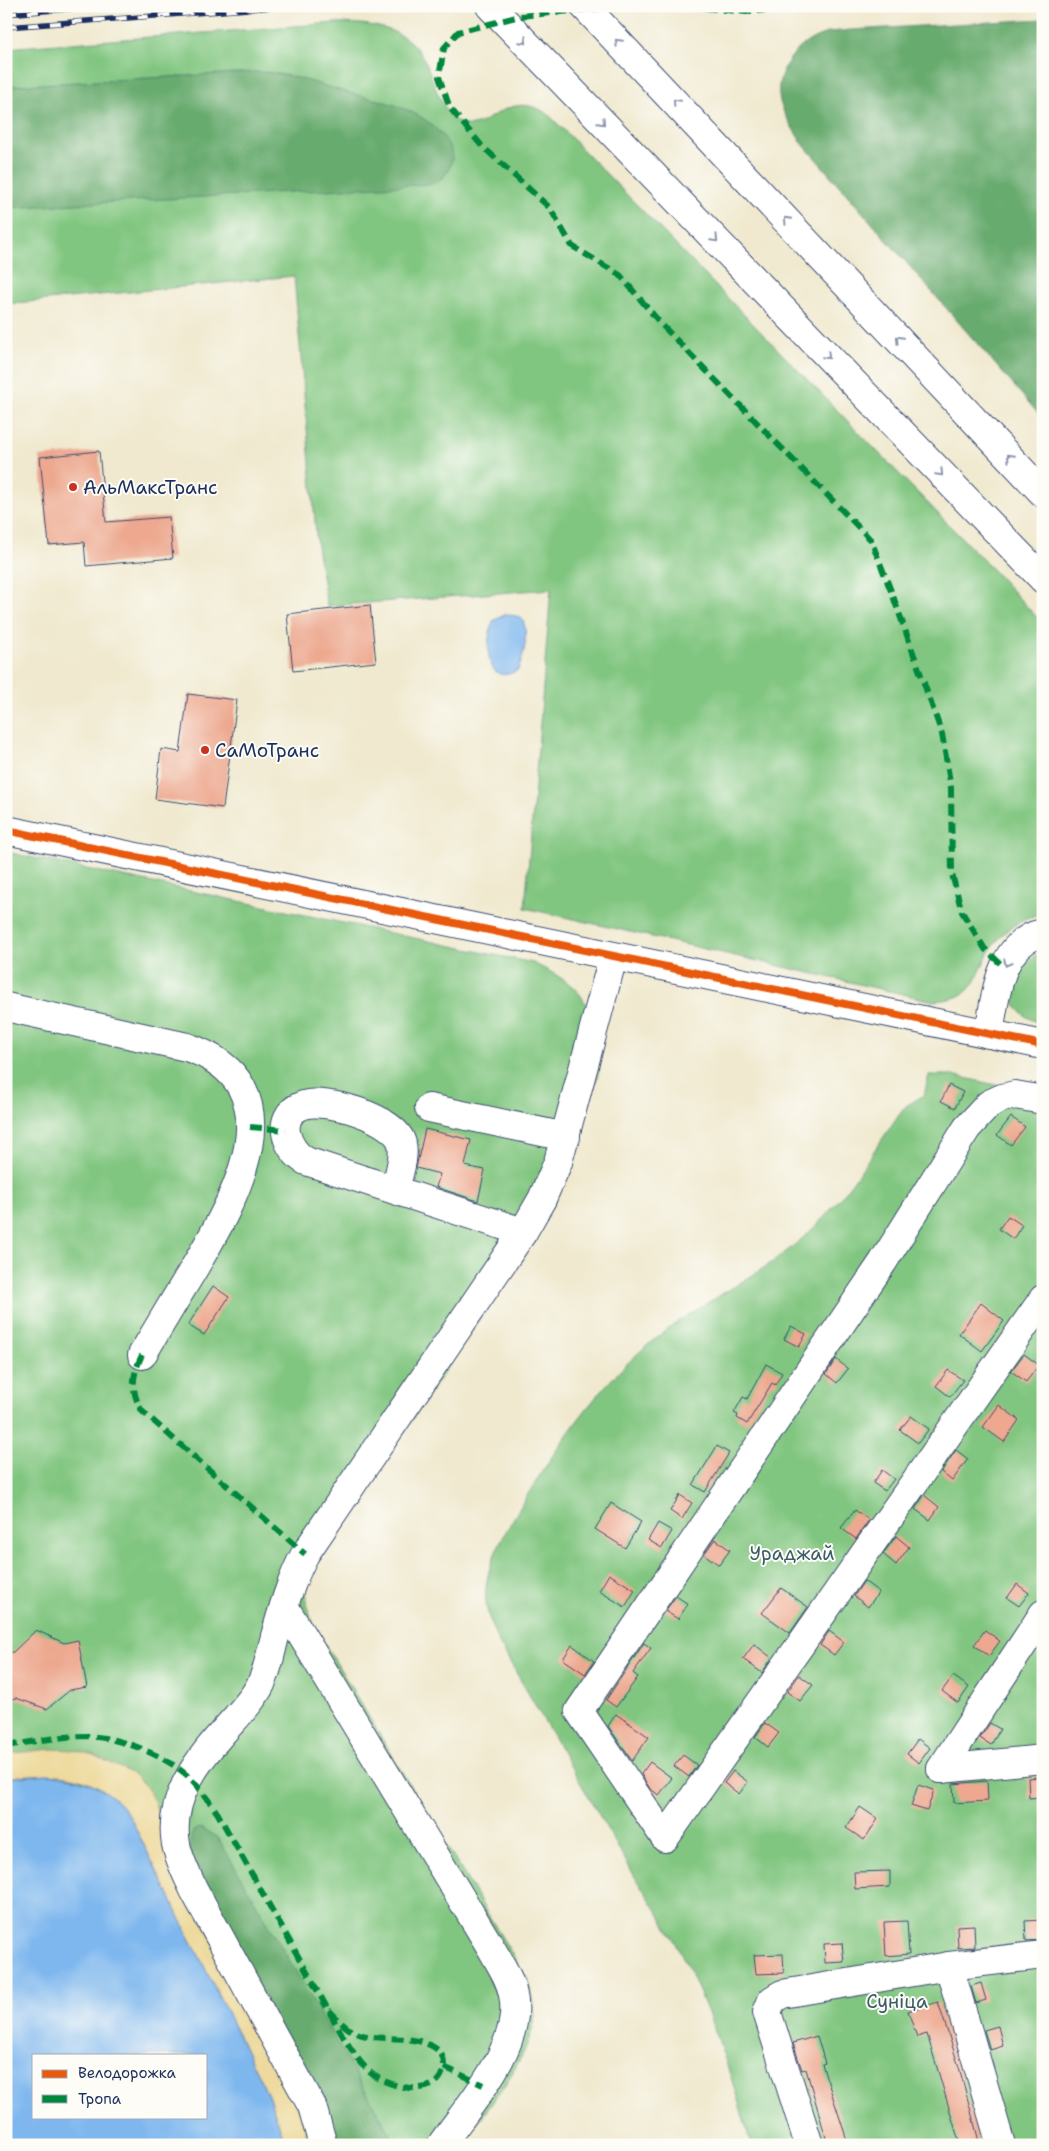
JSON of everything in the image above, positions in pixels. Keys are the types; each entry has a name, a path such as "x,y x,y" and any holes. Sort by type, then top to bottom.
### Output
{"main road":[{"path":"490,6 1043,579"},
{"path":"584,6 1043,493"},
{"path":"6,830 1043,1045"},
{"path":"989,1034 998,983 1004,967 1013,951 1025,940 1043,933"},
{"path":"323,2145 312,2106 194,1890 176,1844 175,1822 188,1776 203,1754 250,1702 261,1684 293,1577 305,1554 523,1232 551,1181 566,1137 613,957"},
{"path":"6,1008 187,1047 206,1053 223,1063 237,1079 246,1096 250,1114 250,1136 238,1184 220,1224 142,1355"},
{"path":"1043,1100 1015,1096 1002,1098 989,1104 967,1128 883,1262 579,1711 665,1838 1043,1299"},
{"path":"429,1108 566,1137"},
{"path":"395,1190 523,1232"},
{"path":"284,1606 490,1946 505,1974 513,1995 515,2019 510,2041 499,2061 442,2145"},
{"path":"1043,1614 941,1769 1043,1759"},
{"path":"809,2145 767,2012 772,2000 782,1994 949,1966 1043,1955"},
{"path":"949,1966 1001,2145"}],"green space":[{"path":"1043,19 1043,419 801,142 780,102 779,86 785,67 798,50 814,38 827,33"},
{"path":"334,23 369,25 403,36 420,53 429,70 437,93 452,117 458,122 468,125 478,124 508,108 520,105 534,107 549,115 992,569 1043,624 1043,914 1017,923 1002,935 986,958 973,985 966,992 950,999 933,1001 525,908 551,589 327,606 317,546 294,276 6,304 6,48"},
{"path":"267,72 298,78 394,105 420,116 444,137 452,152 450,168 443,177 432,184 6,208 6,86"},
{"path":"6,852 533,963 563,979 578,992 590,1012 596,1029 601,1052 597,1078 571,1160 548,1213 528,1247 318,1559 307,1586 307,1603 317,1631 527,1979 534,2013 529,2040 503,2087 462,2145 6,2145"},
{"path":"1043,952 1043,1024 1029,1018 1019,1010 1014,1000 1012,989 1015,978 1021,968 1030,959"},
{"name":"Ураджай","path":"929,1075 952,1075 1043,1096 1043,2145 751,2145 719,2042 692,1976 658,1912 638,1882 499,1643 487,1609 486,1588 495,1553 525,1499 570,1430 604,1388 622,1368 664,1332 771,1263 804,1237 833,1207 906,1106 924,1095"},
{"path":"201,1828 218,1838 397,2145 342,2145 205,1891 193,1862 190,1847 193,1831"}],"sand":[{"path":"51,1749 73,1750 94,1755 133,1774 147,1788 155,1803 165,1850 296,2100 310,2145 286,2145 268,2095 130,1817 118,1802 105,1791 75,1778 42,1774 6,1778 6,1754"}],"water":[{"path":"506,614 521,617 524,622 526,636 518,670 507,674 499,673 493,668 488,650 490,629 493,621"},
{"path":"47,1774 84,1781 104,1790 122,1806 130,1817 268,2095 286,2145 6,2145 6,1778"}],"building":[{"name":"АльМаксТранс","path":"99,451 106,522 169,517 173,558 86,566 84,542 49,545 40,457"},
{"path":"370,605 376,662 293,671 287,614"},
{"name":"СаМоТранс","path":"188,694 237,700 223,808 155,799 161,749 180,752"},
{"path":"949,1085 963,1092 955,1108 941,1101"},
{"path":"1011,1117 1025,1127 1011,1145 997,1135"},
{"path":"425,1129 471,1140 465,1166 485,1170 478,1201 436,1187 440,1174 416,1168"},
{"path":"1008,1216 1022,1225 1013,1239 999,1229"},
{"path":"213,1286 229,1297 204,1335 188,1325"},
{"path":"981,1303 1004,1321 982,1351 959,1334"},
{"path":"791,1326 806,1334 799,1347 784,1339"},
{"path":"1024,1354 1039,1365 1026,1382 1011,1371"},
{"path":"836,1359 848,1369 837,1383 826,1374"},
{"path":"766,1364 782,1373 775,1385 772,1383 747,1424 737,1418 738,1415 734,1413 743,1397 747,1399"},
{"path":"948,1370 963,1380 950,1397 936,1386"},
{"path":"999,1405 1019,1420 1004,1442 983,1427"},
{"path":"911,1416 929,1429 918,1443 900,1430"},
{"path":"717,1446 729,1453 705,1492 693,1485"},
{"path":"956,1450 968,1459 952,1481 941,1472"},
{"path":"882,1470 894,1479 885,1491 873,1483"},
{"path":"680,1495 692,1503 682,1519 670,1511"},
{"path":"924,1495 939,1507 930,1520 915,1509"},
{"path":"611,1503 641,1522 625,1548 595,1529"},
{"path":"855,1510 869,1520 856,1539 841,1528"},
{"path":"658,1523 672,1531 662,1548 648,1540"},
{"path":"896,1536 909,1547 896,1565 883,1554"},
{"path":"715,1539 730,1550 719,1565 704,1554"},
{"path":"609,1574 635,1590 625,1607 599,1591"},
{"path":"864,1581 879,1592 868,1607 854,1596"},
{"path":"1017,1584 1029,1593 1019,1606 1007,1598"},
{"path":"781,1588 808,1607 790,1633 762,1613"},
{"path":"676,1596 688,1604 678,1619 665,1611"},
{"path":"36,1630 64,1643 78,1640 87,1687 70,1690 47,1709 16,1698 6,1700 6,1653 13,1652"},
{"path":"985,1630 1000,1641 989,1656 974,1645"},
{"path":"829,1631 844,1642 834,1655 820,1645"},
{"path":"644,1643 651,1648 633,1673 638,1677 616,1707 606,1700"},
{"path":"754,1644 772,1658 762,1673 743,1659"},
{"path":"572,1645 594,1661 585,1674 563,1659"},
{"path":"799,1675 813,1685 800,1701 787,1692"},
{"path":"953,1676 969,1687 958,1703 942,1691"},
{"path":"616,1714 649,1737 632,1761 608,1726"},
{"path":"765,1723 779,1733 768,1747 755,1737"},
{"path":"990,1723 1000,1729 991,1745 980,1738"},
{"path":"918,1739 930,1748 919,1763 907,1754"},
{"path":"683,1755 697,1765 689,1777 674,1766"},
{"path":"650,1762 672,1778 659,1795 650,1789 641,1774"},
{"path":"733,1771 748,1782 739,1794 724,1783"},
{"path":"1043,1777 1043,1797 1029,1798 1028,1778"},
{"path":"987,1781 988,1801 954,1803 953,1784"},
{"path":"918,1785 934,1790 927,1811 911,1806"},
{"path":"860,1807 878,1819 864,1840 846,1828"},
{"path":"890,1871 890,1887 855,1889 854,1872"},
{"path":"1043,1920 1043,1940 1026,1941 1025,1921"},
{"path":"907,1921 909,1954 886,1956 884,1922"},
{"path":"974,1925 975,1947 958,1948 957,1926"},
{"path":"842,1943 844,1962 825,1963 824,1944"},
{"path":"783,1954 784,1973 756,1974 754,1955"},
{"path":"981,1983 986,2000 976,2003 971,1986"},
{"path":"938,2002 959,2067 980,2145 960,2145 927,2034 917,2037 908,2011"},
{"path":"998,2026 1003,2046 990,2050 984,2030"},
{"path":"817,2036 825,2063 822,2064 847,2140 832,2145 828,2145 806,2069 802,2070 793,2043"}],"railway":[{"path":"6,14 104,6"},
{"path":"6,27 289,6"}],"marked path":[{"path":"622,6 520,16 458,32 444,48 439,77 450,108 481,145 550,208 572,246 620,275 661,324 871,540 942,734 951,788 952,874 962,912 985,949 1004,967"},
{"path":"686,6 746,12 810,6"},
{"path":"250,1127 286,1130"},
{"path":"142,1355 134,1376 134,1390 142,1411 305,1554"},
{"path":"6,1746 66,1737 99,1737 141,1749 180,1770 198,1786 218,1814 344,2038 356,2057 372,2074 391,2084 402,2087 425,2087 434,2084 441,2076 444,2065 443,2057 439,2051 430,2045 409,2039 375,2037 354,2032 343,2025 328,2009"},
{"path":"444,2067 483,2085"}],"cycle path":[{"path":"6,830 1043,1045"}],"place":[{"name":"АльМаксТранс","path":"73,487"},
{"name":"СаМоТранс","path":"205,750"}],"park label":[{"name":"Суніца","path":"897,2001"}]}
